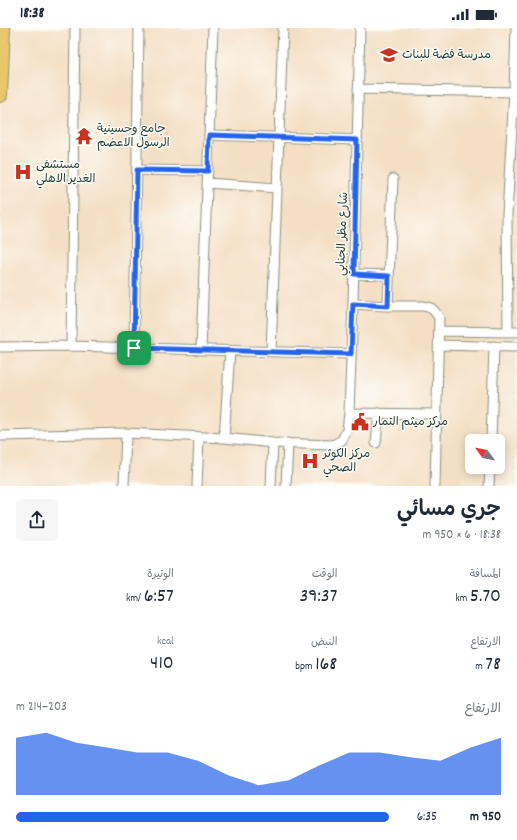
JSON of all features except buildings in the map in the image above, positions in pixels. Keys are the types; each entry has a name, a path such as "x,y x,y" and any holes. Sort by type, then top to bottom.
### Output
{"highway":[{"path":"0,95 3,28"}],"street":[{"path":"71,346 75,28"},
{"path":"134,348 139,28"},
{"path":"201,350 213,28"},
{"path":"270,352 284,28"},
{"name":"شارع مظر الجنابي","path":"288,443 333,445 342,440 347,430 354,274 360,28"},
{"path":"439,331 513,332 507,215 516,92 516,32"},
{"path":"358,88 516,92"},
{"path":"209,135 357,140"},
{"path":"137,170 208,171"},
{"path":"388,306 393,179"},
{"path":"207,183 277,188"},
{"path":"507,215 517,215"},
{"path":"354,274 389,276"},
{"path":"353,304 423,306 430,308 439,318 435,486"},
{"path":"439,345 517,347"},
{"path":"0,347 71,346 351,354"},
{"path":"491,434 494,346"},
{"path":"224,438 230,351"},
{"path":"348,413 437,414"},
{"path":"376,443 379,413"},
{"path":"0,436 126,433 288,443 286,486"},
{"path":"124,486 126,433"},
{"path":"197,486 199,437"},
{"path":"271,486 272,443"},
{"path":"489,486 490,474"}],"place":[{"name":"مدرسة فضة للبنات","path":"389,55"},
{"name":"جامع وحسينية الرسول الاعضم","path":"84,136"},
{"name":"مستشفى الغدير الاهلي","path":"23,172"},
{"name":"مركز ميثم التمار","path":"360,422"},
{"name":"مركز الكوثر الصحي","path":"310,461"}],"route":[{"path":"209,135 357,140 354,274 389,276 388,306 353,304 351,354 134,348 137,170 208,171 209,135"}]}
